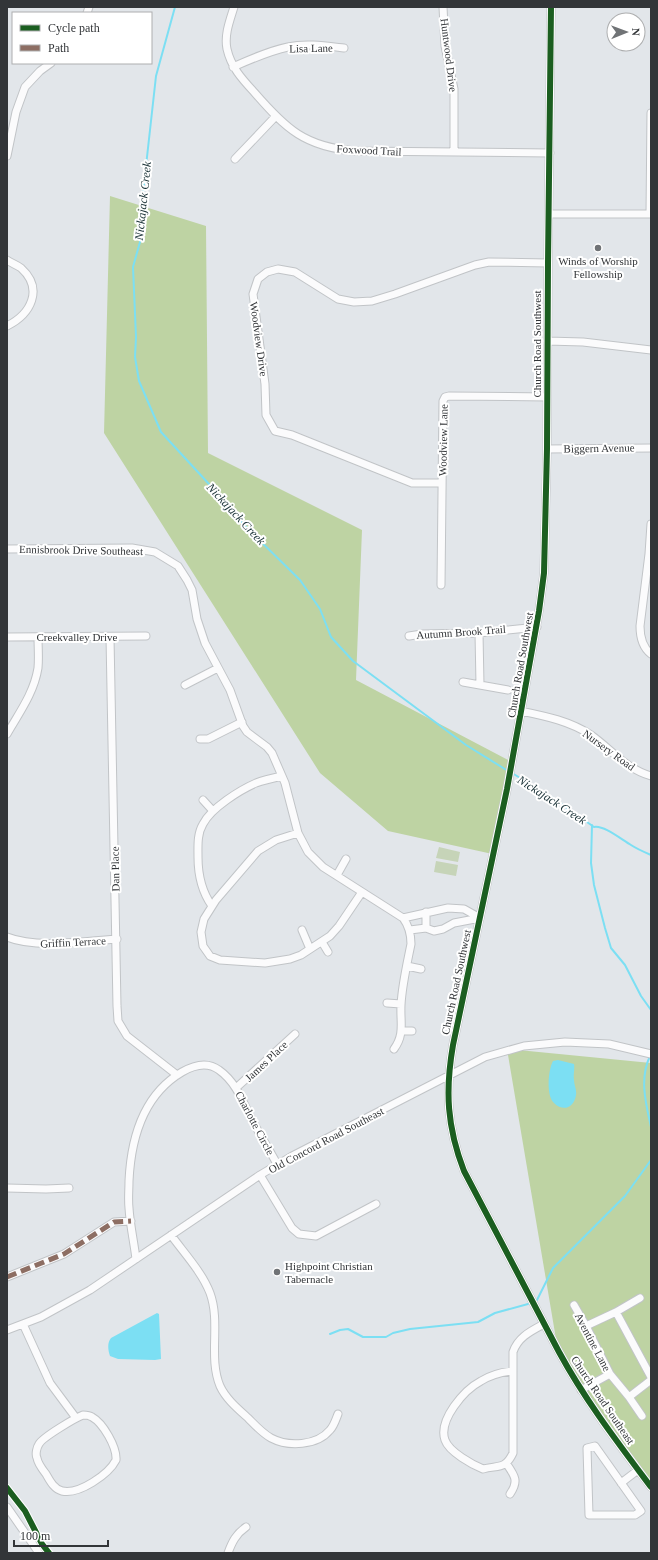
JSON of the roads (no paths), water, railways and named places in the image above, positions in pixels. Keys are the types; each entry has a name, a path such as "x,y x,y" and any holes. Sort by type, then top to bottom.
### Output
{"street":[{"name":"Foxwood Trail","path":"234,7 228,27 227,41 227,48 233,67 275,117 290,130 306,139 328,147 355,151 550,153"},
{"name":"Huntwood Drive","path":"443,7 445,46 454,89 454,152"},
{"name":"Church Road Southwest","path":"532,1300 460,1161 451,1128 448,1097 448,1075 515,750 537,627 544,573 547,449 551,7"},
{"name":"Lisa Lane","path":"233,67 263,54 290,47 321,45 344,48"},
{"path":"7,156 16,112 25,86 50,64"},
{"path":"549,214 651,214 651,113"},
{"path":"234,159 275,117"},
{"path":"7,260 20,268 30,280 33,297 30,306 22,316 7,326"},
{"name":"Woodview Drive","path":"442,483 412,483 292,435 275,431 266,415 265,384 253,294 258,279 267,272 278,269 295,272 338,298 354,302 372,300 395,294 475,265 489,262 548,262"},
{"path":"547,341 597,343 651,350"},
{"name":"Woodview Lane","path":"441,585 442,406 445,397 547,397"},
{"name":"Biggern Avenue","path":"547,449 651,448"},
{"path":"651,524 649,554 640,626 640,633 644,646 651,654"},
{"name":"Ennisbrook Drive Southeast","path":"7,549 132,548 155,552 178,566 188,580 192,590 197,618 205,643 218,668"},
{"name":"Autumn Brook Trail","path":"409,636 422,634 478,633 537,627"},
{"path":"478,633 480,685"},
{"name":"Creekvalley Drive","path":"7,637 146,636"},
{"path":"7,734 24,707 34,684 38,668 38,637"},
{"name":"Dan Place","path":"110,637 118,1021 127,1036 178,1075"},
{"path":"185,684 218,668 230,690 242,722 248,732 269,750 282,776 298,833 303,844 315,860 403,918 410,930 411,944 401,1004 401,1031 399,1042 394,1049"},
{"path":"464,682 508,690"},
{"name":"Nursery Road","path":"521,711 556,719 576,726 595,738 633,769 651,776"},
{"path":"200,739 208,739 242,722"},
{"path":"212,906 205,897 198,865 198,845 200,831 203,824 213,811 238,793 255,784 282,776"},
{"path":"203,800 213,811"},
{"path":"298,833 276,840 258,852 216,900 204,919 201,932 203,946 206,952 214,958 265,963 278,962 302,955 322,942 339,926 362,892"},
{"path":"337,875 346,859"},
{"path":"403,918 413,917 426,912 456,908 464,909 480,918"},
{"path":"426,912 426,928"},
{"path":"410,930 426,928 434,931 442,930 454,923 480,918"},
{"path":"302,930 310,949"},
{"name":"Griffin Terrace","path":"7,937 14,940 39,944 117,940"},
{"path":"322,942 328,952"},
{"path":"407,966 421,969"},
{"path":"387,1004 401,1004"},
{"path":"401,1031 412,1031"},
{"name":"James Place","path":"236,1088 295,1034"},
{"name":"Old Concord Road Southeast","path":"7,1330 78,1298 260,1175 307,1147 485,1057 514,1048 559,1042 609,1044 651,1054"},
{"name":"Charlotte Circle","path":"136,1259 128,1207 131,1151 141,1117 161,1088 178,1075 192,1066 205,1064 218,1069 236,1088 278,1164"},
{"path":"260,1175 292,1228 299,1234 316,1236 376,1204"},
{"path":"7,1188 69,1188"},
{"path":"7,1277 64,1254 114,1222 130,1221"},
{"path":"171,1236 202,1279 210,1294 214,1312 217,1377 224,1394 238,1409 264,1434 280,1442 288,1443 307,1443 324,1436 331,1430 338,1414"},
{"path":"586,1326 616,1312 640,1298"},
{"name":"Church Road Southeast","path":"532,1300 581,1390 651,1487"},
{"name":"Aventine Lane","path":"574,1305 610,1374 642,1416"},
{"path":"616,1312 651,1378 629,1397"},
{"path":"23,1324 50,1383 76,1418"},
{"path":"513,1371 491,1376 469,1389 450,1413 444,1430 448,1446 462,1457 483,1469 499,1467 506,1463 513,1453 514,1447 513,1352 519,1340 527,1333 544,1324"},
{"path":"581,1390 610,1374"},
{"path":"83,1415 91,1416 104,1428 116,1456 116,1460 108,1472 84,1488 70,1492 62,1492 54,1487 37,1459 36,1450 40,1443 76,1418 83,1415"},
{"path":"595,1446 621,1483 641,1511 635,1515 589,1515 587,1448 595,1446"},
{"path":"506,1463 515,1480 515,1486 510,1494"},
{"path":"621,1483 638,1470"},
{"path":"7,1507 39,1553"},
{"path":"228,1553 239,1532 246,1527"}],"water":[{"path":"558,1060 574,1064 574,1084 576,1095 571,1106 564,1108 557,1106 551,1100 549,1089 551,1065 553,1061"},
{"path":"157,1313 159,1314 161,1359 118,1359 110,1356 108,1347 111,1338"}],"waterway":[{"name":"Nickajack Creek","path":"175,7 156,76 141,211 140,242 133,267 136,337 135,357 139,381 161,432 245,526 300,580 320,609 331,637 353,661 466,745 508,771"},
{"name":"Nickajack Creek","path":"512,773 553,798 594,827 608,830 636,848 651,855"},
{"path":"592,825 591,863 594,885 611,948 625,965 641,996 651,1010"},
{"path":"650,1056 645,1074 644,1092 651,1127"},
{"path":"537,1300 553,1268 625,1196 651,1160"},
{"path":"330,1334 348,1329 363,1337 386,1337 393,1333 410,1329 478,1322 495,1313 528,1304"}],"place":[{"name":"Winds of Worship Fellowship","path":"598,248"},
{"name":"Highpoint Christian Tabernacle","path":"277,1272"}]}
